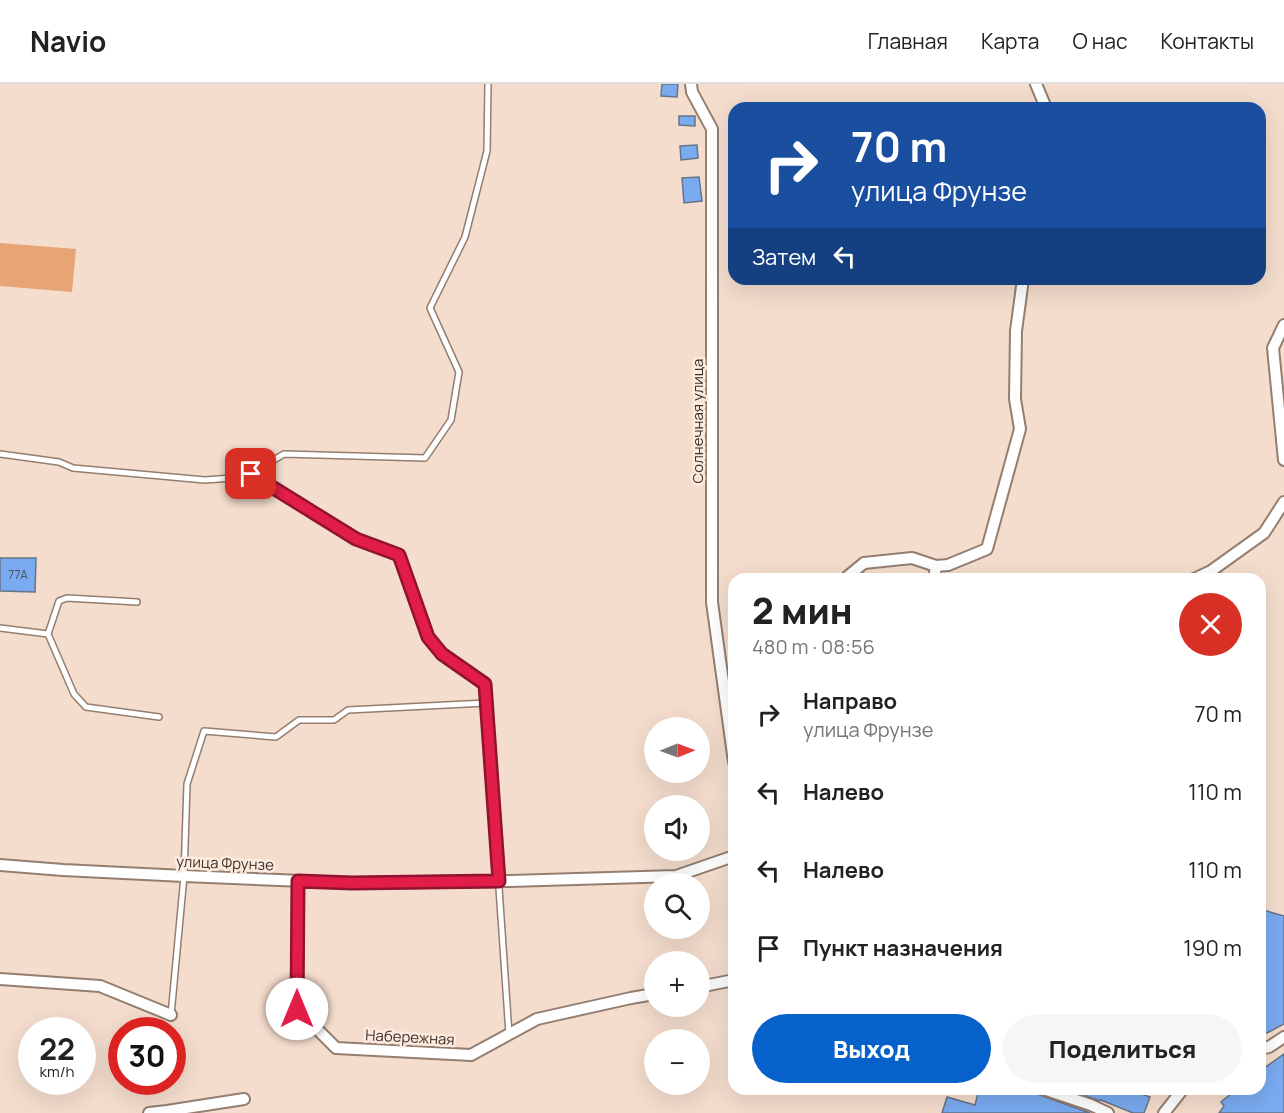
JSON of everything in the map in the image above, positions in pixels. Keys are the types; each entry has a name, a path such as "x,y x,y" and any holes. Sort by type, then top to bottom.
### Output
{"street":[{"name":"Солнечная улица","path":"691,84 692,92 712,129 712,602 728,718"},
{"path":"1036,84 1044,102"},
{"path":"853,573 864,563 912,558 936,566 948,565 987,549 1020,429 1016,399 1016,331 1022,285"},
{"path":"1284,325 1273,348 1284,460"},
{"path":"1207,573 1264,533 1284,502"},
{"path":"935,573 936,566"},
{"name":"улица Фрунзе","path":"0,866 352,883 676,876 728,858"},
{"name":"Набережная","path":"298,881 297,1009 336,1048 471,1054 537,1019 644,996"},
{"path":"0,979 100,986 171,1015"},
{"path":"710,985 728,981"},
{"path":"1266,1048 1284,1037"},
{"path":"1061,1095 1108,1113"},
{"path":"1164,1113 1178,1095"},
{"path":"149,1113 244,1099"}],"lane":[{"path":"0,454 59,462 73,468 205,480 245,477 284,454 425,458 451,420 459,372 430,308 465,237 468,226 487,151 488,84"},
{"path":"251,474 356,539 399,555 428,637 442,654 485,684 509,1035"},
{"path":"137,602 67,598 59,601 48,634 74,694 86,707 159,717"},
{"path":"0,628 48,634"},
{"path":"171,1015 184,876 187,784 204,731 276,737 299,720 334,720 348,710 486,702"}],"shaded area":[{"path":"0,243 76,249 72,292 0,286"}],"building":[{"path":"662,84 678,84 677,97 661,96"},
{"path":"679,116 695,116 695,126 679,125"},
{"path":"697,145 698,158 681,160 680,146"},
{"path":"699,177 702,201 684,203 682,178"},
{"path":"0,558 36,558 35,592 0,591"},
{"path":"1266,911 1284,916 1284,1024 1267,1033"},
{"path":"1284,1054 1284,1113 1219,1113 1224,1106 1221,1102 1230,1095 1266,1095 1266,1067"},
{"path":"978,1095 1040,1095 1090,1113 942,1113 947,1097 975,1105"},
{"path":"1083,1095 1144,1095 1150,1097 1144,1113 1133,1113"}],"route":[{"path":"251,474 356,539 399,555 428,637 442,654 485,684 499,881 352,883 298,881 297,1009"}]}
